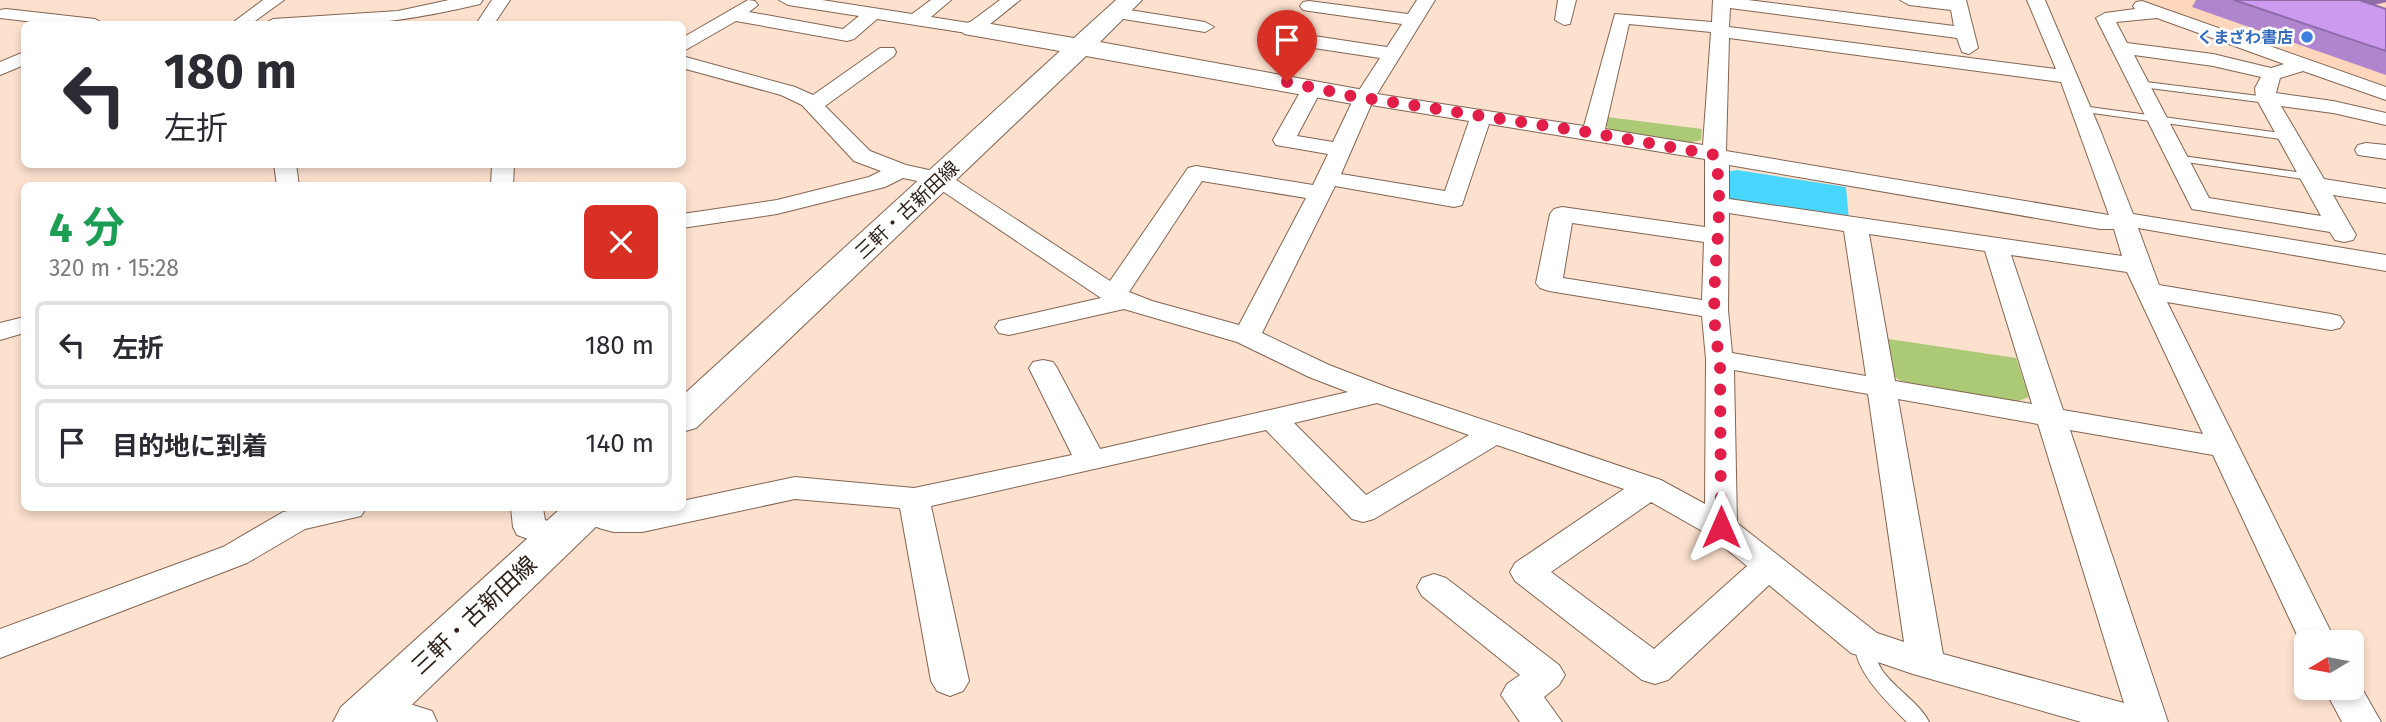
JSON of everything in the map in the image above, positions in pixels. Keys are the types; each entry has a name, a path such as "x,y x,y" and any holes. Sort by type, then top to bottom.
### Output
{"street":[{"path":"3,15 51,0"},
{"path":"244,21 275,0"},
{"path":"320,21 398,16 440,4 474,0"},
{"path":"487,21 501,0"},
{"path":"686,44 757,0"},
{"path":"788,0 861,7 915,20 1364,97 1593,133 2100,222 2124,221 2386,263"},
{"path":"915,20 942,0"},
{"path":"973,29 1011,0"},
{"path":"1247,336 1324,185 1364,97 1426,0"},
{"path":"1564,20 1567,0"},
{"path":"1909,0 1957,3 1973,64"},
{"path":"2029,0 2036,0 2082,108 2143,279 2312,630"},
{"path":"2126,0 2386,94"},
{"path":"1721,527 1720,359 1716,341 1715,310 1718,205 1713,143 1722,1 1965,33"},
{"path":"411,21 440,4"},
{"path":"1124,6 1205,27"},
{"name":"三軒・古新田線","path":"686,415 1124,6"},
{"path":"1309,6 1413,20"},
{"path":"733,15 848,35 861,7"},
{"path":"2160,12 2105,18 2200,204 2337,226"},
{"path":"3,15 64,21"},
{"path":"1593,133 1621,18 1721,29 2069,77"},
{"path":"1294,39 1393,54"},
{"path":"2120,48 2214,60 2272,74 2304,64"},
{"path":"813,104 887,52"},
{"path":"0,69 21,59"},
{"path":"686,63 788,91 813,104 862,156 900,171 939,179 1120,298 1247,336 1319,371 1379,394 1650,487 1721,527 1864,643 1926,664 2137,722"},
{"path":"2272,74 2265,88 2267,99 2337,226 2359,258"},
{"path":"1313,87 1284,140 1341,150"},
{"path":"2267,99 2333,107 2386,119"},
{"path":"1009,327 1120,298 1196,173 1454,200 1481,116"},
{"path":"686,219 777,207 877,182 900,171"},
{"path":"2312,181 2386,196"},
{"path":"1718,205 1996,246 2332,322"},
{"path":"1715,310 1549,283 1563,215 1716,236"},
{"path":"1856,227 1926,664"},
{"path":"1996,246 2149,722"},
{"path":"0,332 21,327"},
{"path":"1720,359 2223,447"},
{"path":"1043,368 1091,461"},
{"path":"564,516 614,522 642,521 795,488 914,499 1379,394"},
{"path":"1272,419 1363,511 1494,433"},
{"path":"1650,487 1527,572 1655,670 1767,566"},
{"path":"914,499 950,681"},
{"path":"0,644 235,555 295,520 336,511"},
{"name":"三軒・古新田線","path":"384,718 564,516"},
{"path":"1434,587 1546,675 1520,695 1542,722"},
{"path":"2350,700 2362,722"}],"lane":[{"path":"2138,84 2267,99"},
{"path":"2082,108 2288,137"},
{"path":"2176,158 2312,181"},
{"path":"1864,643 1864,657 1896,699 1919,722"}],"shaded area":[{"path":"2143,0 2386,0 2386,86"}],"green space":[{"path":"1607,117 1702,129 1701,140 1688,143 1612,131 1605,125"},
{"path":"1882,338 2016,358 2029,397 2016,402 1901,381 1887,372"}],"water":[{"path":"1737,170 1846,187 1849,221 1739,204 1728,198 1726,172"}],"building":[{"path":"2234,0 2359,0 2386,9 2386,51"}],"place":[{"name":"くまざわ書店","path":"2307,37"}],"route":[{"path":"1287,82 1352,96 1593,133 1715,155 1718,167 1715,310 1716,341 1720,359 1721,527"}]}
